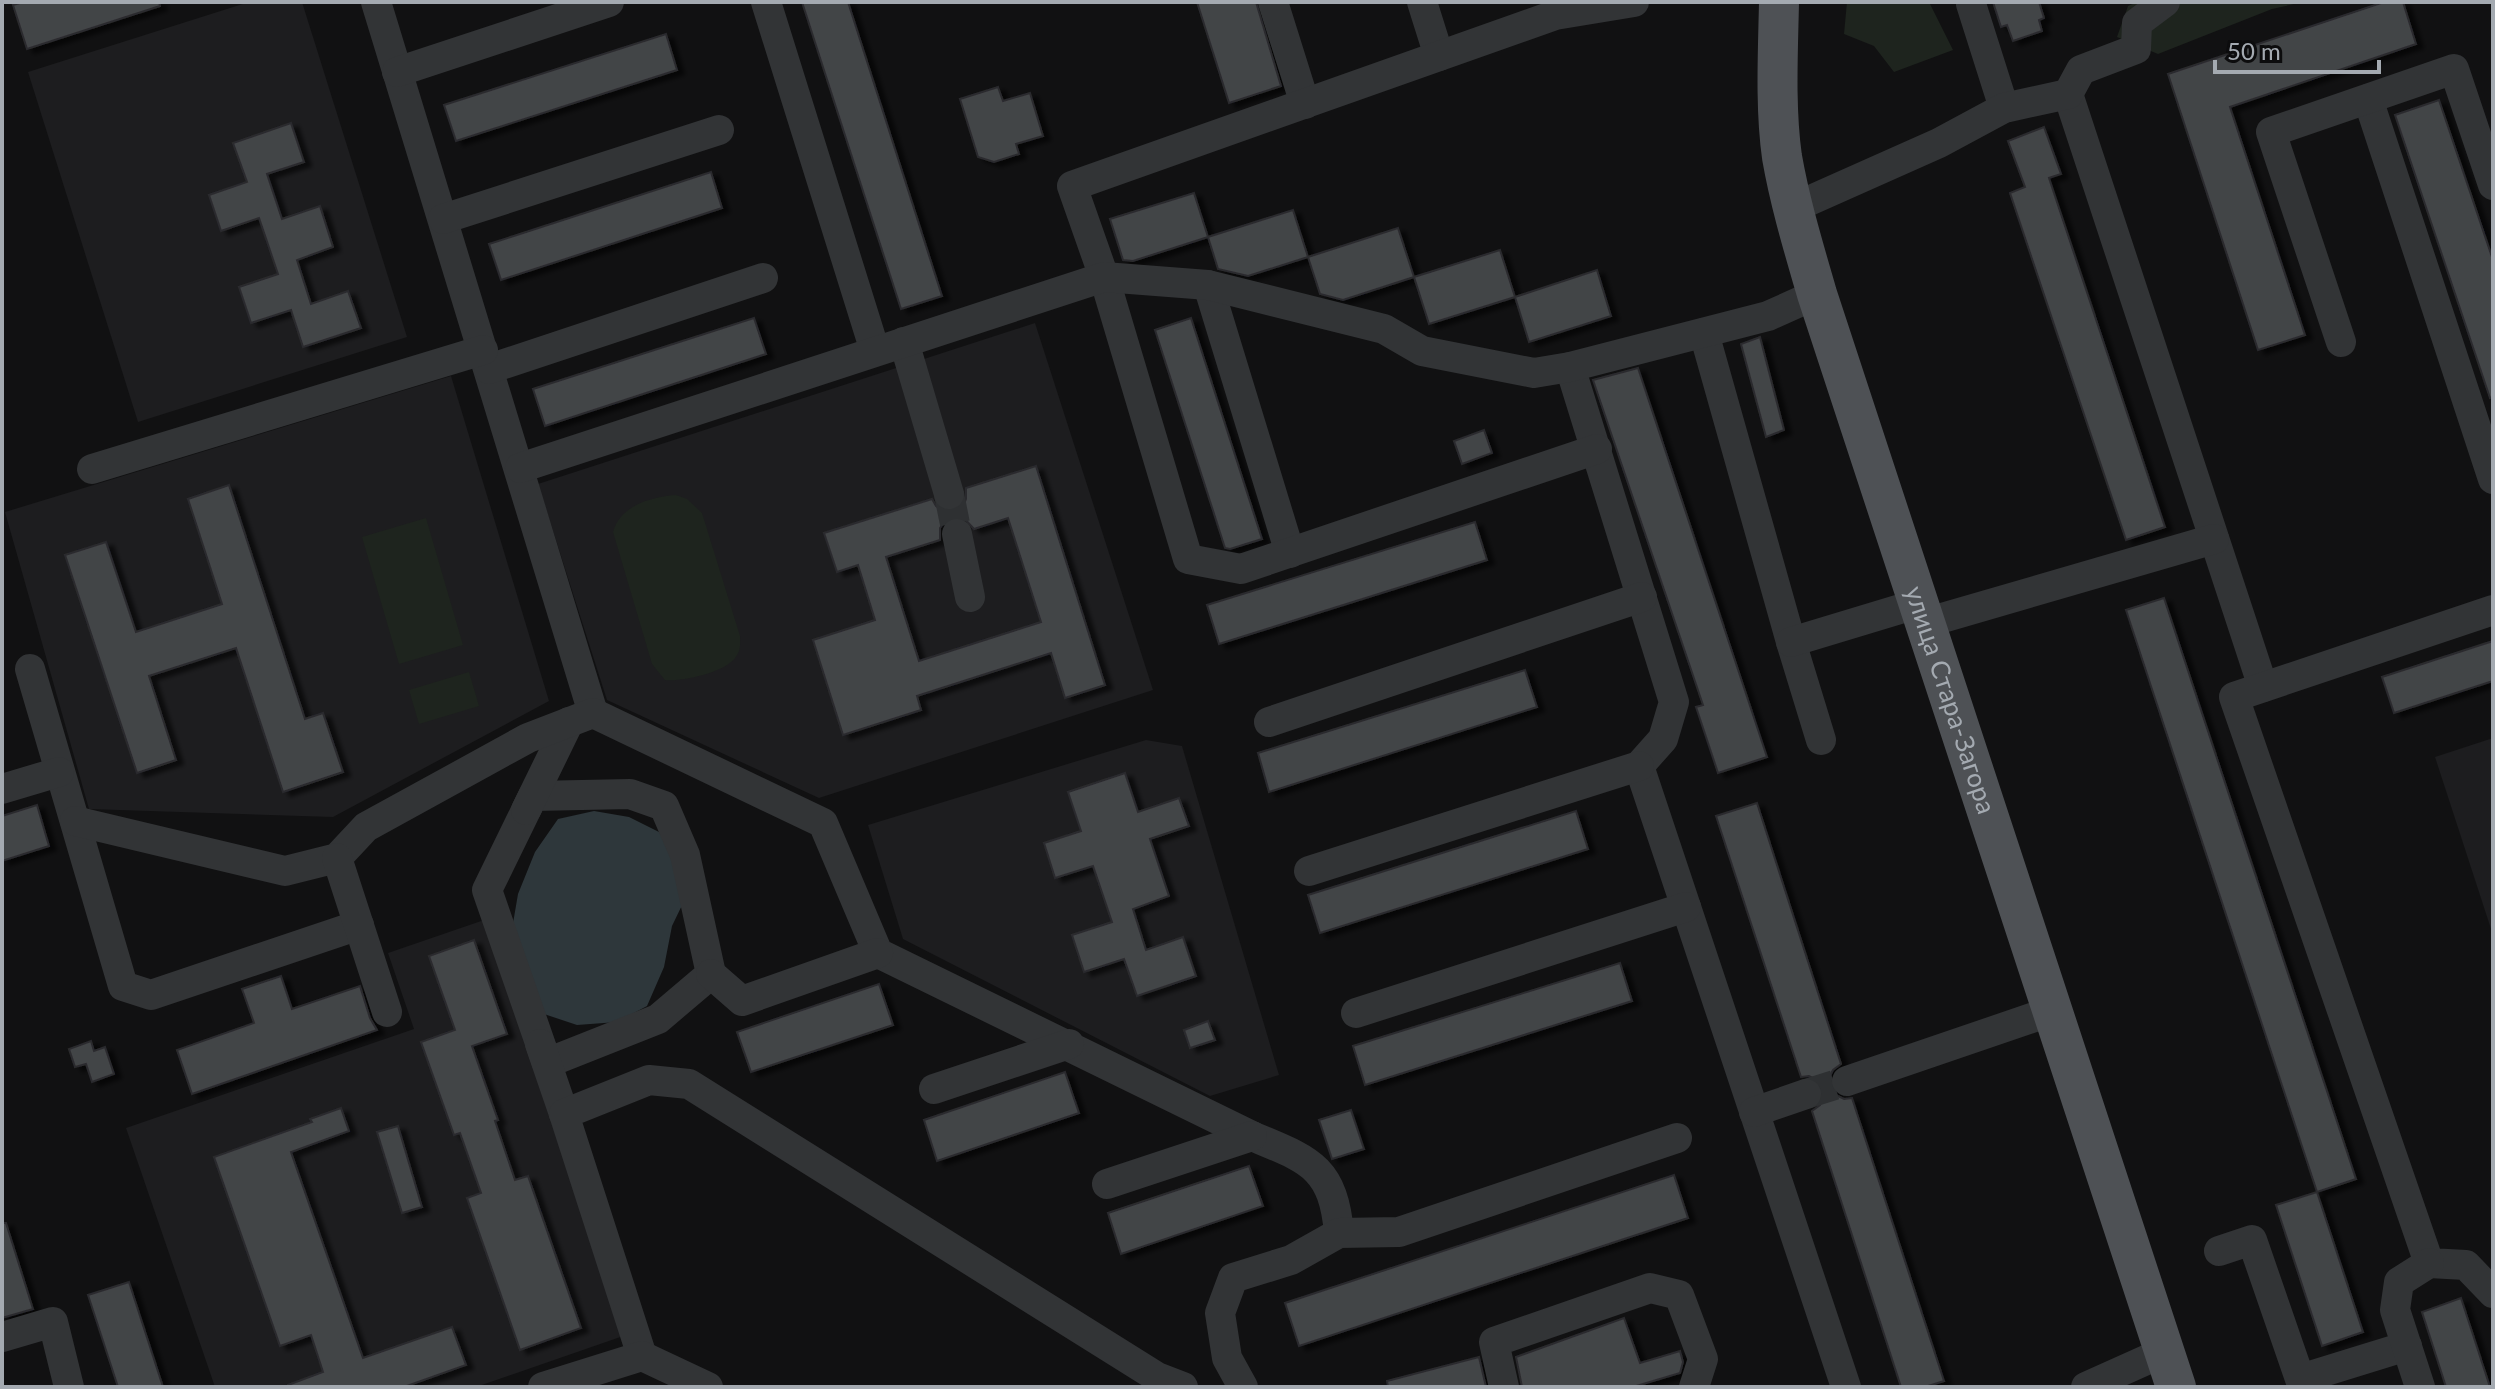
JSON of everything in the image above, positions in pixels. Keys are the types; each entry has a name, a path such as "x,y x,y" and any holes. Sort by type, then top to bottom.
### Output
{"main road":[{"name":"улица Стара-Загора","path":"1779,2 1782,154 1793,208 1817,294 2170,1369"}],"street":[{"path":"376,2 520,468 581,717 533,796 487,890 642,1356"},
{"path":"397,72 609,2"},
{"path":"766,2 875,351"},
{"path":"1273,2 1305,104"},
{"path":"1422,2 1439,56"},
{"path":"1597,449 1241,569 1188,559 1104,277 1072,186 1439,56 1553,8 1634,2"},
{"path":"2165,2 2137,23 2136,49 2081,70 2068,94 2263,687"},
{"path":"1971,4 2004,108"},
{"path":"2341,342 2271,132 2454,69 2493,185"},
{"path":"1793,208 1939,143 2004,108 2068,94"},
{"path":"2368,99 2493,479"},
{"path":"443,219 719,130"},
{"path":"520,468 1104,277 1208,285 1384,329 1422,351 1534,373 1570,367 1768,316 1817,294"},
{"path":"92,469 763,278"},
{"path":"1208,285 1290,553"},
{"path":"1704,333 1821,740"},
{"path":"904,342 949,494"},
{"path":"1309,871 1639,766 1663,739 1674,702 1570,367"},
{"path":"957,534 970,597"},
{"path":"1791,642 1922,613 2214,539"},
{"path":"1269,722 1642,597"},
{"path":"2429,1263 2234,697 2493,610"},
{"path":"30,669 123,986 151,995 359,925"},
{"path":"75,821 285,871 337,858 366,827 528,738 581,717 823,823 878,953 1252,1136 1298,1155 1327,1180 1337,1208 1339,1233"},
{"path":"1639,766 1846,1387"},
{"path":"2,789 59,772"},
{"path":"533,796 630,794 664,806 685,855 711,974 742,1001 878,953"},
{"path":"337,858 387,1012"},
{"path":"1356,1013 1686,907"},
{"path":"547,1063 658,1019 711,974"},
{"path":"1847,1081 2052,1011"},
{"path":"934,1089 1069,1044"},
{"path":"564,1114 649,1080 689,1084 1144,1369 1183,1387"},
{"path":"1754,1112 1806,1094"},
{"path":"1107,1184 1252,1136"},
{"path":"1243,1387 1227,1358 1220,1313 1233,1278 1291,1260 1339,1233 1399,1232 1677,1138"},
{"path":"2219,1251 2252,1240 2300,1379 2407,1346"},
{"path":"2420,1387 2395,1310 2399,1282 2429,1263 2466,1265 2493,1293"},
{"path":"1504,1387 1494,1342 1650,1288 1679,1295 1703,1359 1694,1387"},
{"path":"2,1337 53,1322 69,1387"},
{"path":"543,1387 642,1356 708,1387"},
{"path":"2086,1387 2170,1369"}],"shaded area":[{"path":"249,2 302,2 407,337 138,422 28,72"},
{"path":"1847,2 1929,2 1953,50 1894,72 1874,46 1844,34"},
{"path":"2137,2 2303,2 2272,9 2158,54 2117,37 2128,6"},
{"path":"1035,323 1153,690 819,798 607,700 538,484"},
{"path":"451,376 549,701 333,817 89,809 5,512"},
{"path":"676,495 687,499 702,513 740,636 740,646 732,661 715,671 665,680 652,664 613,532 622,516 637,504"},
{"path":"426,518 463,645 399,664 362,537"},
{"path":"469,672 479,706 419,724 409,690"},
{"path":"2493,738 2493,935 2435,757"},
{"path":"1146,740 1182,746 1279,1075 1210,1096 903,939 868,825"},
{"path":"594,811 629,817 659,832 677,860 685,899 672,926 664,967 647,1006 617,1022 577,1025 541,1013 511,935 518,894 535,852 558,819"},
{"path":"487,919 629,1334 476,1387 215,1387 126,1128 414,1029 388,953"}],"building":[{"path":"23,2 159,2 160,6 27,49 13,5"},
{"path":"802,2 848,2 942,296 901,309"},
{"path":"1197,2 1256,2 1281,86 1229,103"},
{"path":"1993,2 2039,2 2044,18 2039,20 2042,31 2013,41 2007,25 2001,27"},
{"path":"2384,2 2403,2 2416,44 2230,107 2305,335 2258,350 2168,74"},
{"path":"666,34 677,70 456,141 444,105"},
{"path":"998,87 1003,101 1030,93 1043,136 1016,144 1019,154 994,162 978,157 960,99"},
{"path":"2439,100 2493,260 2493,397 2490,398 2395,115"},
{"path":"291,123 304,162 267,174 282,219 320,206 333,247 297,260 311,304 348,291 361,328 303,347 291,310 251,323 239,287 278,274 259,218 221,231 209,195 247,182 233,143"},
{"path":"2044,127 2061,174 2049,178 2165,527 2126,540 2010,193 2025,187 2008,141"},
{"path":"711,172 722,208 501,280 489,244"},
{"path":"1194,193 1208,237 1133,261 1123,260 1110,219"},
{"path":"1293,210 1308,257 1248,276 1218,269 1208,237"},
{"path":"1398,228 1414,277 1343,300 1320,294 1308,257"},
{"path":"1500,250 1515,297 1429,324 1414,277"},
{"path":"1597,270 1611,316 1529,342 1515,297"},
{"path":"754,318 766,354 545,426 533,389"},
{"path":"1191,318 1262,539 1230,549 1225,548 1155,330"},
{"path":"1760,337 1784,430 1766,437 1741,344"},
{"path":"1638,368 1767,757 1718,773 1696,707 1703,705 1593,380"},
{"path":"1484,430 1492,453 1462,464 1454,441"},
{"path":"1036,466 1105,685 1065,698 1051,653 917,696 921,710 843,735 813,640 875,620 858,565 837,572 824,533 932,499 944,511 955,511 963,506 966,488","holes":["963,517 974,529 1008,518 1041,622 919,661 886,557 940,540 940,528 945,521"]},
{"path":"229,485 305,719 323,713 343,772 283,792 236,648 149,676 176,760 137,773 65,555 106,542 136,632 222,604 188,499"},
{"path":"1475,522 1487,560 1219,644 1207,605"},
{"path":"2164,598 2356,1179 2317,1192 2126,610"},
{"path":"2493,641 2493,681 2394,713 2382,677"},
{"path":"1525,670 1537,707 1269,792 1258,753"},
{"path":"1125,773 1138,812 1179,798 1189,826 1150,839 1169,896 1133,909 1146,950 1183,937 1196,976 1137,996 1124,959 1084,972 1072,935 1112,922 1093,866 1055,878 1044,843 1081,831 1068,792"},
{"path":"1757,803 1841,1064 1829,1078 1830,1086 1836,1095 1844,1099 1852,1098 1944,1381 1925,1387 1901,1387 1812,1111 1824,1097 1823,1089 1817,1080 1809,1076 1801,1077 1716,816"},
{"path":"37,805 49,846 2,861 2,816"},
{"path":"1576,811 1588,849 1320,933 1308,895"},
{"path":"474,940 507,1034 472,1046 515,1180 528,1176 581,1328 520,1350 467,1198 481,1193 460,1133 454,1135 421,1042 455,1030 429,956"},
{"path":"1620,963 1632,1001 1365,1085 1353,1046"},
{"path":"281,976 292,1009 360,986 377,1030 192,1094 177,1050 254,1023 242,989"},
{"path":"879,984 893,1025 751,1072 737,1032"},
{"path":"1208,1021 1215,1040 1190,1048 1184,1030"},
{"path":"91,1041 94,1051 105,1047 114,1074 92,1082 86,1064 75,1067 69,1049"},
{"path":"1065,1072 1079,1113 937,1161 924,1120"},
{"path":"341,1108 349,1131 291,1152 363,1358 452,1327 466,1365 404,1387 288,1387 323,1372 311,1335 280,1346 214,1157 312,1122 310,1119"},
{"path":"1351,1110 1364,1149 1332,1159 1319,1120"},
{"path":"398,1126 422,1207 402,1213 377,1132"},
{"path":"1249,1166 1263,1206 1121,1254 1108,1213"},
{"path":"1674,1175 1688,1218 1299,1346 1285,1303"},
{"path":"2317,1192 2363,1332 2322,1346 2276,1205"},
{"path":"2,1223 6,1223 33,1309 2,1318"},
{"path":"129,1282 163,1387 118,1387 88,1295"},
{"path":"2461,1298 2490,1387 2446,1387 2422,1312"},
{"path":"1624,1318 1640,1363 1680,1351 1683,1362 1680,1373 1633,1387 1522,1387 1516,1357"},
{"path":"1479,1357 1486,1387 1388,1387 1387,1381"}],"tunnel":[{"path":"949,494 957,534"},
{"path":"1806,1094 1847,1081"}]}
